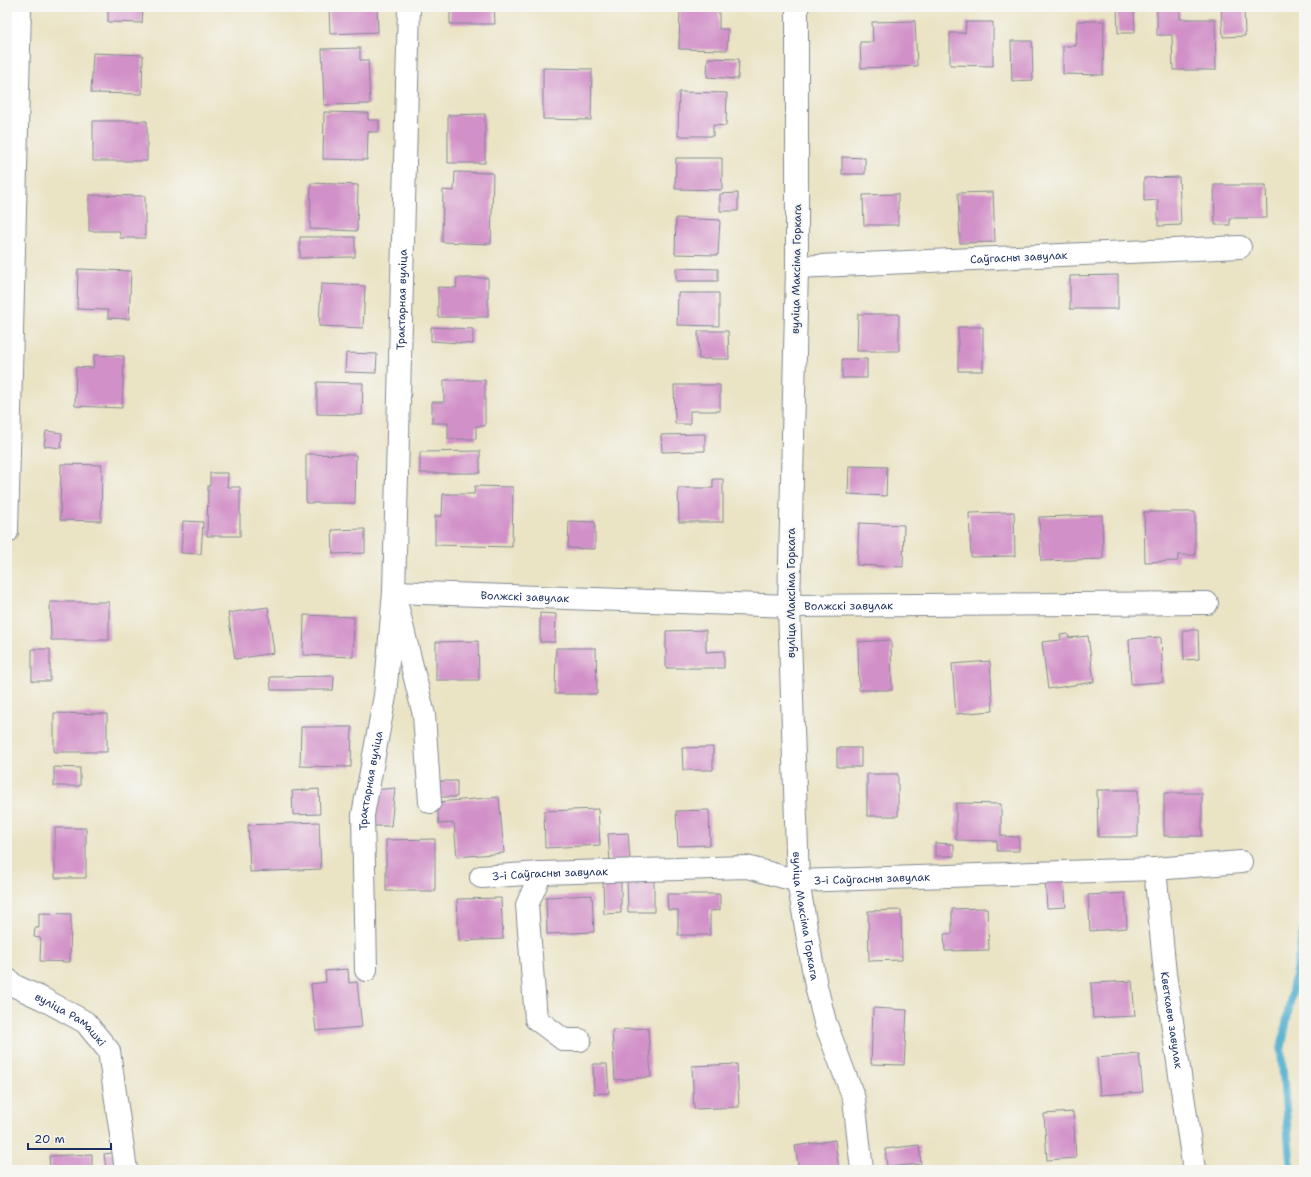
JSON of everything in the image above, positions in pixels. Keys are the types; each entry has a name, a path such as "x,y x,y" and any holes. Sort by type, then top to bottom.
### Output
{"street":[{"path":"7,532 20,7"},
{"name":"Трактарная вуліца","path":"366,970 363,815 384,696 394,592 410,7"},
{"name":"вуліца Максіма Горкага","path":"797,7 797,267 788,606 798,881 816,986 825,1022 854,1099 862,1170"},
{"name":"Саўгасны завулак","path":"797,267 1240,247"},
{"name":"Трактарная вуліца","path":"394,592 424,715 430,802"},
{"name":"Волжскі завулак","path":"394,592 788,606 1206,603"},
{"name":"3-і Саўгасны завулак","path":"481,877 541,873 747,867 798,881 1155,869 1241,862"},
{"name":"Кветкавы завулак","path":"1155,869 1164,974 1194,1170"},
{"path":"541,873 527,905 536,1019 564,1040 580,1040"},
{"name":"вуліца Рамашкі","path":"7,980 15,986 43,999 85,1022 109,1050 126,1170"}],"building":[{"path":"91,7 143,7 142,23 108,22 108,10 91,9"},
{"path":"329,7 377,7 378,32 330,34"},
{"path":"450,7 494,7 495,24 450,24"},
{"path":"680,7 719,7 719,29 728,29 727,50 679,49"},
{"path":"1117,7 1134,7 1135,33 1118,33"},
{"path":"1244,7 1245,36 1223,37 1221,8"},
{"path":"1180,9 1180,19 1215,19 1216,70 1173,70 1172,35 1157,35 1157,10"},
{"path":"915,21 917,66 861,68 860,42 873,42 872,22"},
{"path":"1077,21 1104,21 1103,75 1063,74 1063,46 1076,46"},
{"path":"966,22 993,22 993,66 950,65 950,33 965,33"},
{"path":"1011,41 1032,41 1033,80 1012,81"},
{"path":"360,48 360,60 368,60 370,104 324,105 322,49"},
{"path":"93,53 143,55 142,94 91,93"},
{"path":"708,58 739,59 738,79 707,77"},
{"path":"543,68 592,69 591,120 543,119"},
{"path":"679,92 727,93 726,126 713,125 713,136 678,136"},
{"path":"324,112 368,113 368,120 379,120 379,132 368,132 367,160 323,159"},
{"path":"485,114 485,163 448,163 448,115"},
{"path":"93,121 147,121 147,161 93,161"},
{"path":"842,157 865,158 865,174 842,174"},
{"path":"676,158 722,158 722,190 675,189"},
{"path":"455,172 493,173 491,244 442,242 443,190 454,191"},
{"path":"1179,177 1181,225 1158,226 1158,200 1144,201 1144,178"},
{"path":"311,183 358,185 357,231 310,229"},
{"path":"1214,185 1266,185 1267,218 1230,218 1230,225 1215,225"},
{"path":"993,192 995,242 960,243 958,193"},
{"path":"738,193 738,211 720,211 720,194"},
{"path":"898,194 898,225 864,225 863,195"},
{"path":"89,195 145,196 145,238 120,238 120,231 89,231"},
{"path":"676,218 720,220 718,255 675,254"},
{"path":"300,237 355,237 355,257 300,258"},
{"path":"676,268 718,269 718,281 676,281"},
{"path":"78,269 131,271 129,319 108,318 108,310 77,309"},
{"path":"1118,275 1118,309 1070,309 1070,276"},
{"path":"457,278 488,278 488,317 438,317 438,287 456,288"},
{"path":"321,284 365,286 363,328 319,326"},
{"path":"678,293 719,293 719,326 677,325"},
{"path":"858,314 899,314 899,351 857,351"},
{"path":"431,327 473,329 473,344 431,341"},
{"path":"958,327 983,327 983,371 958,371"},
{"path":"698,331 728,331 729,359 699,359"},
{"path":"346,353 377,354 376,373 345,372"},
{"path":"94,355 124,356 122,408 75,406 76,367 93,368"},
{"path":"842,359 867,359 867,378 842,378"},
{"path":"444,380 485,380 485,426 476,426 476,439 448,439 448,423 432,423 432,402 444,402"},
{"path":"317,382 363,383 362,415 317,414"},
{"path":"674,385 720,385 720,411 690,411 690,424 675,424"},
{"path":"46,431 62,433 61,448 44,446"},
{"path":"705,434 705,451 662,452 661,435"},
{"path":"480,451 480,473 420,473 420,452"},
{"path":"306,454 356,455 355,503 306,503"},
{"path":"61,464 102,465 101,521 60,520"},
{"path":"849,466 887,467 886,496 848,494"},
{"path":"210,473 228,473 227,487 240,487 240,536 207,536 208,486 210,486"},
{"path":"713,479 723,479 723,522 679,522 678,488 713,488"},
{"path":"475,486 513,487 512,547 435,545 435,516 442,516 443,494 474,494"},
{"path":"1014,512 1015,556 971,557 969,513"},
{"path":"1144,512 1195,512 1195,555 1178,555 1178,561 1145,562"},
{"path":"1102,515 1103,559 1041,561 1039,517"},
{"path":"183,521 203,522 201,554 181,553"},
{"path":"569,521 595,522 595,549 568,548"},
{"path":"859,523 904,525 903,567 857,565"},
{"path":"365,529 365,553 333,554 332,530"},
{"path":"50,602 109,602 109,640 51,640"},
{"path":"268,607 274,653 235,659 228,613"},
{"path":"540,613 556,614 555,642 540,642"},
{"path":"304,615 354,617 353,657 303,655"},
{"path":"706,630 706,652 724,651 724,668 666,668 666,631"},
{"path":"1183,630 1198,630 1199,659 1184,660"},
{"path":"1068,634 1069,638 1088,636 1094,682 1048,689 1042,642 1061,640 1060,635"},
{"path":"1161,637 1163,682 1131,684 1129,639"},
{"path":"891,640 892,690 859,690 858,642"},
{"path":"478,641 479,680 436,680 436,642"},
{"path":"556,648 596,648 597,694 555,694"},
{"path":"32,649 50,649 50,681 32,681"},
{"path":"990,661 993,711 956,714 952,664"},
{"path":"334,676 333,690 271,690 270,677"},
{"path":"54,713 107,714 107,752 54,752"},
{"path":"301,727 352,727 351,767 300,766"},
{"path":"713,747 713,770 683,770 682,748"},
{"path":"837,748 861,748 861,767 837,767"},
{"path":"54,767 80,768 80,786 54,786"},
{"path":"867,774 898,774 898,816 867,816"},
{"path":"435,781 457,781 457,797 435,797"},
{"path":"395,788 391,826 369,826 373,790"},
{"path":"319,789 320,814 293,815 292,791"},
{"path":"1097,790 1138,790 1138,837 1098,837"},
{"path":"1164,793 1202,793 1202,836 1164,836"},
{"path":"499,797 504,853 457,857 454,823 439,824 437,802"},
{"path":"956,803 1001,804 1001,836 1019,837 1019,851 997,851 997,841 956,840"},
{"path":"598,809 600,845 545,848 544,811"},
{"path":"709,810 710,845 678,846 676,811"},
{"path":"319,822 321,869 250,872 248,825"},
{"path":"55,828 86,828 86,878 55,878"},
{"path":"628,833 630,860 610,861 608,834"},
{"path":"435,839 435,891 386,891 386,840"},
{"path":"935,843 954,844 954,856 935,856"},
{"path":"654,878 654,912 628,912 627,879"},
{"path":"1064,878 1066,907 1047,908 1045,879"},
{"path":"621,879 621,913 604,914 603,880"},
{"path":"1125,893 1127,928 1090,931 1088,895"},
{"path":"667,894 720,894 720,910 710,911 710,935 678,935 678,910 668,910"},
{"path":"592,895 594,932 547,934 546,897"},
{"path":"501,898 503,939 459,941 457,899"},
{"path":"987,908 989,950 945,951 944,934 952,934 952,909"},
{"path":"901,910 902,960 869,961 868,911"},
{"path":"39,913 71,914 70,962 40,961 41,938 34,937 35,928 39,928"},
{"path":"348,969 349,983 357,982 362,1027 316,1031 311,984 326,982 325,971"},
{"path":"1132,981 1135,1016 1093,1018 1091,983"},
{"path":"873,1008 907,1010 904,1065 871,1064"},
{"path":"648,1028 651,1077 615,1080 612,1030"},
{"path":"1139,1054 1143,1092 1100,1095 1097,1058"},
{"path":"593,1064 607,1064 609,1093 594,1094"},
{"path":"737,1064 739,1107 694,1109 692,1066"},
{"path":"1073,1112 1076,1158 1047,1160 1044,1114"},
{"path":"835,1140 839,1170 799,1170 795,1146"},
{"path":"919,1145 921,1164 887,1167 885,1149"},
{"path":"119,1152 121,1170 106,1170 104,1154"},
{"path":"92,1154 92,1170 50,1170 49,1156"},
{"path":"1152,1166 1152,1170 1120,1170 1120,1169"}],"waterway":[{"path":"1291,1170 1281,1050 1304,928"}]}
